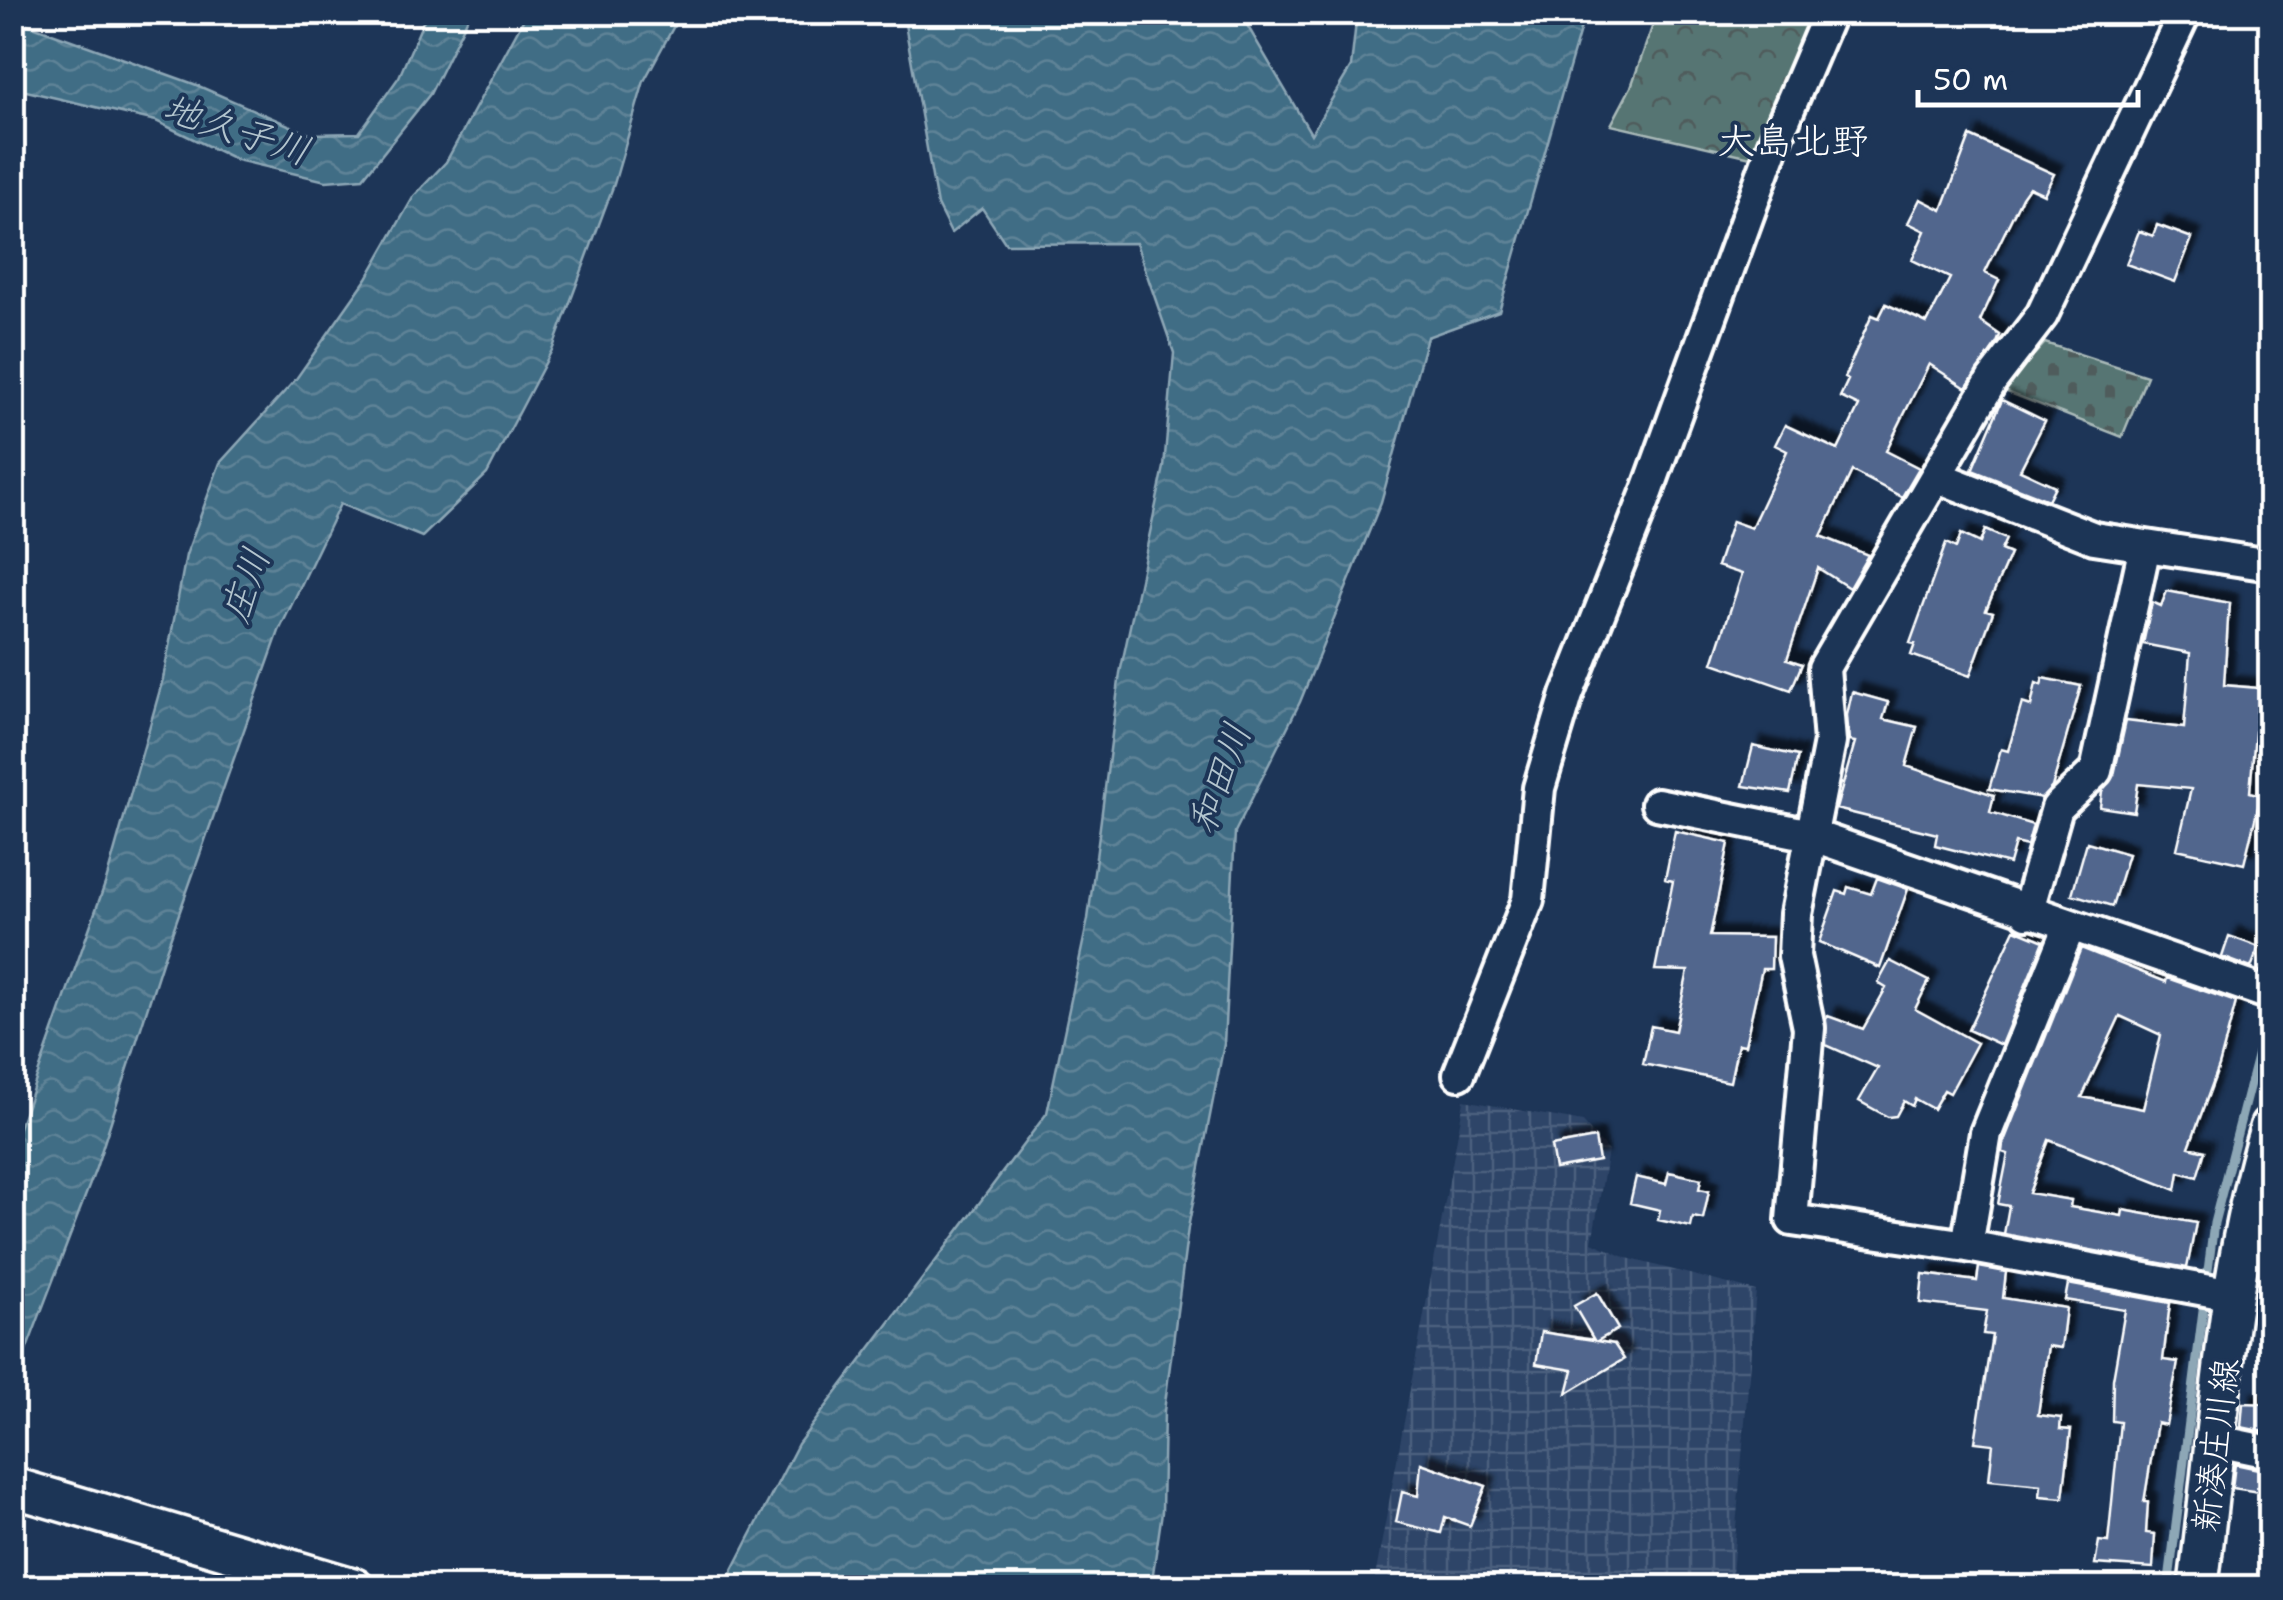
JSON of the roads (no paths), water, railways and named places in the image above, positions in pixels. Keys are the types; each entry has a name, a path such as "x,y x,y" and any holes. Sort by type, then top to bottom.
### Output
{"main road":[{"name":"新湊庄川線","path":"2198,1588 2232,1295 2247,1204 2270,1127"},
{"path":"12,1487 354,1588"}],"street":[{"path":"1460,1074 1528,900 1539,788 1567,695 1648,490 1773,146 1830,12"},
{"path":"2186,12 2042,316 1992,380 1824,668 1830,742 1795,928 1794,956 1809,1028 1792,1220 1967,1246 2232,1295"},
{"path":"1938,477 2094,538 2270,565"},
{"path":"2027,912 2057,808 2096,771 2145,546"},
{"path":"1657,804 1812,835 2069,928 2270,994"},
{"path":"1967,1246 1986,1134 2069,928"},
{"path":"2217,1441 2270,1452"}],"water":[{"name":"地久子川","path":"427,13 470,13 430,94 363,178 326,181 237,160 156,121 13,88 13,19 194,84 309,134 359,133 399,77"},
{"name":"庄川","path":"527,13 681,13 644,81 614,184 553,348 487,474 422,537 340,504 279,631 163,959 96,1168 13,1385 13,1145 106,881 163,679 186,555 220,463 296,379 367,278 414,196 446,162"},
{"name":"和田川","path":"895,13 1240,13 1311,134 1351,67 1357,13 1585,13 1499,311 1427,337 1381,502 1300,702 1235,832 1224,1044 1188,1228 1164,1411 1162,1512 1151,1587 1095,1587 1087,1580 1081,1588 724,1587 798,1444 1047,1113 1088,919 1120,673 1164,467 1174,353 1136,243 1006,244 982,208 951,233 937,205 905,24"}],"waterway":[{"path":"2168,1588 2214,1223 2270,1006"}],"district":[{"name":"大島北野","path":"1793,140"}]}
